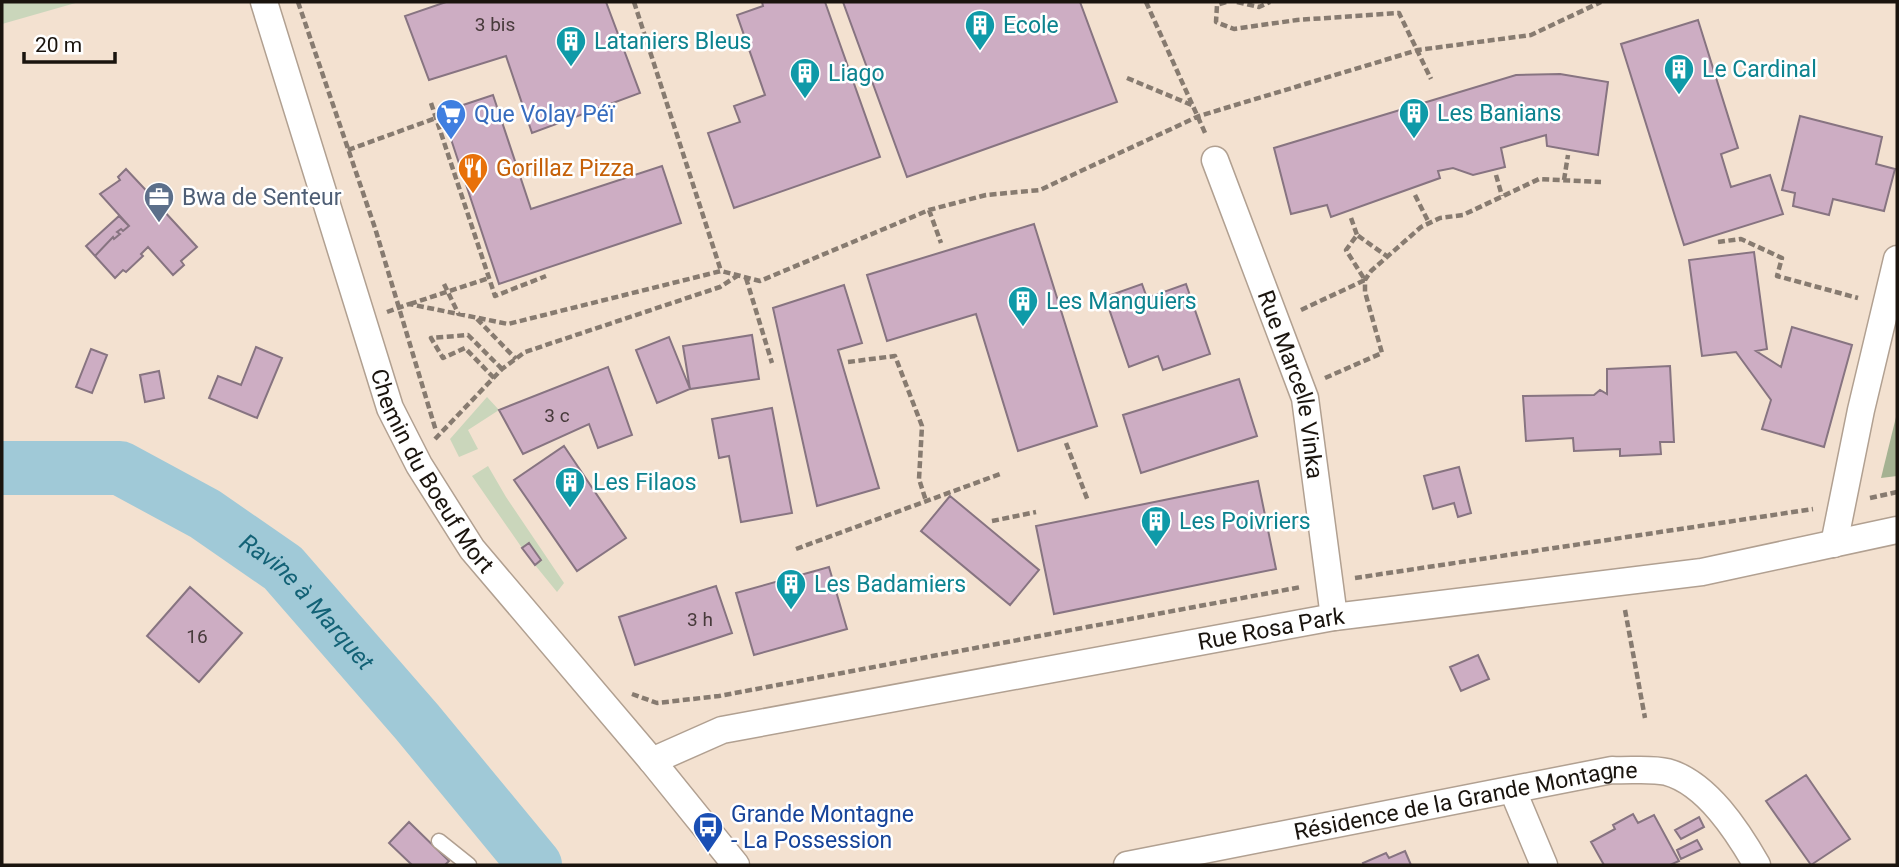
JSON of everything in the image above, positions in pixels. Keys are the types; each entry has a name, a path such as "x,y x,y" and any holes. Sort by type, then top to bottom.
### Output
{"street":[{"name":"Chemin du Boeuf Mort","path":"264,2 390,408 416,459 472,549 652,761 736,865"},
{"name":"Rue Marcelle Vinka","path":"1215,160 1305,398 1334,617"},
{"path":"1834,544 1861,410 1897,259"},
{"name":"Rue Rosa Park","path":"652,761 722,730 1334,617 1702,572 1897,530"},
{"name":"Résidence de la Grande Montagne","path":"1131,865 1612,770 1667,772 1694,787 1716,805 1757,865"},
{"path":"1514,791 1544,865"}],"lane":[{"path":"439,841 469,865"}],"path":[{"path":"298,2 443,446"},
{"path":"634,2 721,271"},
{"path":"1146,2 1199,116"},
{"path":"1226,2 1217,5 1216,22 1234,29 1297,20 1399,13 1431,79"},
{"path":"1237,2 1259,7 1270,2"},
{"path":"409,304 508,324 721,271 760,281 929,210 986,195 1040,190 1199,116 1418,50 1531,35 1601,2"},
{"path":"1127,78 1195,107"},
{"path":"432,103 495,296 546,276"},
{"path":"348,150 436,118"},
{"path":"1564,180 1568,155"},
{"path":"1496,175 1502,196"},
{"path":"1277,321 1365,280 1371,271 1421,227 1440,218 1463,215 1539,179 1601,183"},
{"path":"1415,195 1429,223"},
{"path":"929,210 941,243"},
{"path":"1351,218 1357,235 1388,257"},
{"path":"1301,388 1382,353 1365,292 1365,280 1346,250 1357,235"},
{"path":"1718,242 1741,239 1782,258 1777,276 1886,305"},
{"path":"416,459 502,369 525,352 720,287 738,275"},
{"path":"745,277 772,363"},
{"path":"363,320 489,278"},
{"path":"444,284 460,316"},
{"path":"477,319 516,359"},
{"path":"494,378 466,348 443,358 431,338 468,335 502,369"},
{"path":"848,362 895,356 922,426 919,479 926,501"},
{"path":"1066,443 1088,501"},
{"path":"796,548 1000,474"},
{"path":"628,692 657,703 719,696 1329,582 1842,505 1897,492"},
{"path":"992,521 1035,512"},
{"path":"1623,599 1645,718"}],"green space":[{"path":"2,2 79,2 2,24"},
{"path":"487,397 499,410 468,430 478,449 459,457 450,439"},
{"path":"1897,413 1897,476 1881,478"},
{"path":"488,466 564,583 557,592 535,565 541,559 529,543 522,548 472,476"}],"building":[{"name":"Lataniers Bleus","path":"446,2 606,2 640,93 532,133 506,56 429,80 405,16"},
{"name":"Liago","path":"762,2 825,2 880,157 734,208 708,133 740,122 734,106 765,95 737,15 763,6"},
{"name":"Ecole","path":"843,2 1080,2 1117,102 907,177"},
{"name":"Le Cardinal","path":"1698,20 1738,148 1721,154 1731,187 1770,175 1783,214 1684,245 1621,44"},
{"name":"Les Banians","path":"1560,74 1608,82 1598,155 1547,146 1546,135 1501,148 1505,167 1473,175 1453,168 1438,171 1440,178 1331,217 1327,205 1291,214 1274,148 1516,75"},
{"path":"493,95 531,209 662,166 681,223 499,284 442,112"},
{"path":"1800,116 1882,137 1876,164 1895,169 1884,211 1833,199 1829,215 1793,206 1795,193 1782,190"},
{"path":"126,169 156,201 162,195 170,204 163,210 197,247 181,261 184,265 173,275 148,247 141,254 143,256 126,272 123,270 115,278 95,256 113,237 114,239 120,234 117,232 129,226 100,194 120,180 118,177"},
{"path":"119,216 129,226 117,232 120,234 114,239 113,237 95,256 86,246"},
{"name":"Les Manguiers","path":"1034,224 1097,426 1018,451 976,314 887,341 867,275"},
{"path":"1754,252 1767,349 1756,351 1781,367 1792,327 1852,345 1824,447 1762,429 1771,400 1736,352 1702,356 1689,260"},
{"path":"1142,284 1147,298 1186,284 1210,354 1163,370 1158,356 1129,367 1105,297"},
{"path":"844,285 862,343 838,350 879,488 817,506 773,308"},
{"path":"752,335 759,379 690,389 683,346"},
{"path":"669,337 690,389 657,403 636,350"},
{"path":"256,347 282,358 257,418 209,398 218,376 241,385"},
{"path":"91,349 107,355 92,393 76,387"},
{"path":"1670,366 1674,442 1660,442 1661,454 1620,456 1620,449 1574,451 1573,438 1526,441 1523,396 1594,395 1600,390 1607,394 1607,369"},
{"name":"Les Filaos","path":"608,367 632,435 598,448 589,424 523,454 499,410"},
{"path":"159,371 164,398 145,402 140,375"},
{"name":"Les Poivriers","path":"1239,379 1257,436 1141,473 1123,415"},
{"path":"772,408 792,513 741,522 729,456 719,458 712,419"},
{"name":"Les Filaos","path":"564,446 626,538 577,571 514,480"},
{"path":"1459,467 1471,513 1458,517 1454,503 1433,509 1424,476"},
{"name":"Les Poivriers","path":"1258,481 1276,569 1054,614 1036,526"},
{"path":"950,496 1039,570 1010,605 921,531"},
{"path":"529,543 541,560 535,565 522,548"},
{"name":"Les Badamiers","path":"829,567 847,629 754,655 736,593"},
{"path":"716,586 732,633 635,665 619,617"},
{"path":"190,587 242,633 199,682 147,636"},
{"path":"1478,655 1489,679 1461,691 1450,667"},
{"path":"1806,775 1850,839 1811,865 1766,801"},
{"path":"1633,814 1638,823 1654,815 1679,861 1670,865 1604,865 1591,842 1615,829 1613,825"},
{"path":"1699,817 1704,827 1681,839 1675,830"},
{"path":"409,822 449,861 445,865 412,865 389,843"},
{"path":"1697,840 1702,849 1681,859 1677,850"},
{"path":"1405,851 1411,865 1363,863 1386,853 1389,858"}],"waterway":[{"name":"Ravine à Marquet","path":"2,468 120,468 205,514 283,568 417,722 535,865"}],"place":[{"name":"Ecole","path":"980,52"},
{"name":"Lataniers Bleus","path":"571,68"},
{"name":"Le Cardinal","path":"1679,96"},
{"name":"Liago","path":"805,100"},
{"name":"Les Banians","path":"1414,140"},
{"name":"Que Volay Péï","path":"451,141"},
{"name":"Gorillaz Pizza","path":"473,195"},
{"name":"Bwa de Senteur","path":"159,224"},
{"name":"Les Manguiers","path":"1023,328"},
{"name":"Les Filaos","path":"570,509"},
{"name":"Les Poivriers","path":"1156,548"},
{"name":"Les Badamiers","path":"791,611"},
{"name":"Grande Montagne - La Possession","path":"708,854"}]}
